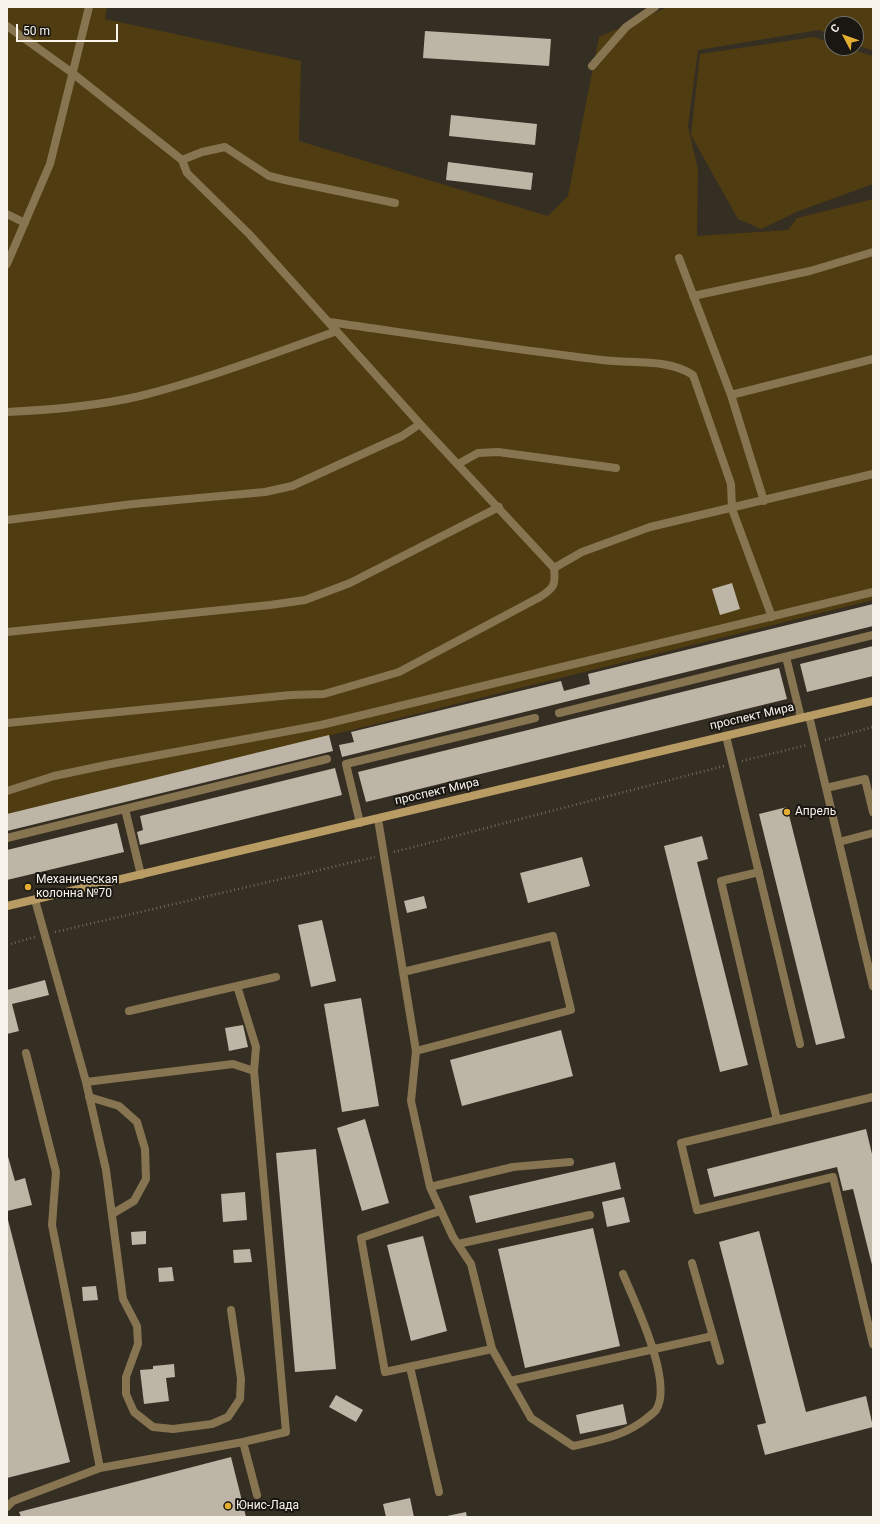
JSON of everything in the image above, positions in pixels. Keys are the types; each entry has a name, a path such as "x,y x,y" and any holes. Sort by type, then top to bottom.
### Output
{"street":[{"path":"7,264 50,164 71,72 89,7"},
{"path":"592,66 626,27 655,7"},
{"path":"7,26 71,72 182,160 187,173 250,235 420,424 499,507 554,568 555,580 552,590 399,672 324,694 291,695 7,723"},
{"path":"182,160 202,152 225,147 269,176 395,203"},
{"path":"7,214 25,223"},
{"path":"692,296 810,271 873,252"},
{"path":"680,258 692,296 731,395 764,501"},
{"path":"329,322 603,360 670,365 684,369 693,375 731,484 732,509 772,617"},
{"path":"7,412 54,410 139,396 237,366 337,331"},
{"path":"731,395 873,359"},
{"path":"7,520 133,504 265,492 292,486 402,436 420,424"},
{"path":"458,464 478,453 498,452 616,468"},
{"path":"554,568 582,552 650,527 732,509 873,474"},
{"path":"7,632 270,605 305,600 350,583 499,507"},
{"path":"7,791 54,776 111,764 321,725 873,592"},
{"path":"559,713 873,635"},
{"path":"786,657 814,743 826,788 873,986"},
{"name":"проспект Мира","path":"7,906 873,701"},
{"path":"360,823 346,764 535,718"},
{"path":"726,736 800,1044"},
{"path":"7,838 327,759"},
{"path":"826,788 865,779 873,812"},
{"path":"126,809 141,875"},
{"path":"378,818 416,1051 411,1100 430,1187 440,1211 470,1264 492,1349 531,1418 573,1446 610,1438 634,1428 656,1410 661,1392 653,1348 623,1274"},
{"path":"838,842 873,834"},
{"path":"759,872 721,881 777,1120"},
{"path":"35,900 90,1097 106,1170 123,1299 136,1326 138,1344 126,1377 126,1394 134,1412 153,1427 174,1429 212,1424 228,1417 240,1399 241,1379 231,1310"},
{"path":"403,972 553,936 571,1010 416,1051"},
{"path":"129,1011 276,977"},
{"path":"7,1507 13,1501 100,1468 243,1442 286,1432 254,1071 256,1047 237,986"},
{"path":"26,1053 56,1172 52,1225 100,1468"},
{"path":"86,1082 233,1064 254,1071"},
{"path":"90,1097 119,1106 137,1122 145,1149 146,1179 134,1201 112,1214"},
{"path":"873,1097 681,1143 697,1210 833,1178 873,1344"},
{"path":"430,1187 513,1167 570,1162"},
{"path":"440,1211 361,1238 385,1372 492,1349"},
{"path":"458,1244 590,1215"},
{"path":"692,1263 720,1362"},
{"path":"510,1381 653,1348 713,1336"},
{"path":"410,1367 439,1492"},
{"path":"243,1442 257,1495"}],"path":[{"path":"7,945 44,934 383,855 873,727"}],"shaded area":[{"path":"7,7 107,7 105,19 301,61 299,141 548,216 568,196 599,37 668,7 873,7 873,51 864,47 864,16 824,16 824,32 819,30 698,50 688,126 698,170 697,236 788,230 797,218 873,199 873,600 7,816"},
{"path":"814,37 824,40 824,56 864,56 864,53 873,56 873,184 799,211 761,229 738,219 691,135 700,54"}],"building":[{"path":"425,31 551,39 549,66 423,58"},
{"path":"451,115 537,124 535,145 449,136"},
{"path":"448,162 533,173 531,190 446,180"},
{"path":"732,583 740,609 720,615 712,589"},
{"path":"873,604 873,626 342,757 339,745 354,742 351,732 561,681 564,691 590,684 588,674"},
{"path":"873,646 873,676 807,692 800,664"},
{"path":"779,668 787,699 366,802 358,772"},
{"path":"329,735 333,751 7,831 7,814"},
{"path":"335,768 342,795 140,845 137,832 143,830 140,816"},
{"path":"787,807 845,1038 816,1045 759,814"},
{"path":"117,823 124,852 7,880 7,850"},
{"path":"702,836 708,859 697,862 748,1065 720,1072 664,846"},
{"path":"582,857 590,886 528,903 520,873"},
{"path":"424,896 427,908 407,913 404,901"},
{"path":"322,920 336,981 311,987 298,925"},
{"path":"45,980 49,995 12,1004 19,1031 7,1034 7,990"},
{"path":"361,998 379,1106 342,1112 324,1004"},
{"path":"243,1025 248,1047 229,1051 225,1028"},
{"path":"561,1030 573,1076 462,1106 450,1060"},
{"path":"365,1119 389,1203 362,1211 337,1128"},
{"path":"866,1129 873,1158 873,1269 853,1189 843,1191 837,1167 714,1197 707,1169"},
{"path":"316,1149 336,1369 295,1372 276,1153"},
{"path":"7,1153 15,1181 25,1178 32,1205 7,1211"},
{"path":"615,1162 621,1189 476,1223 469,1196"},
{"path":"245,1192 247,1220 223,1222 221,1194"},
{"path":"624,1197 630,1222 607,1227 602,1202"},
{"path":"7,1216 70,1462 7,1478"},
{"path":"593,1228 620,1346 525,1368 498,1249"},
{"path":"146,1231 146,1244 132,1245 131,1232"},
{"path":"759,1231 806,1412 866,1396 873,1427 765,1455 757,1425 766,1423 719,1242"},
{"path":"423,1236 447,1331 411,1341 387,1245"},
{"path":"250,1249 252,1262 234,1263 233,1250"},
{"path":"172,1267 174,1281 159,1282 158,1268"},
{"path":"96,1286 98,1300 83,1301 82,1287"},
{"path":"174,1364 175,1377 166,1378 169,1401 144,1404 140,1370 153,1369 153,1366"},
{"path":"336,1395 363,1410 356,1422 329,1407"},
{"path":"623,1404 627,1424 580,1434 576,1415"},
{"path":"231,1457 246,1517 21,1517 19,1512"},
{"path":"410,1498 414,1517 386,1517 383,1504"},
{"path":"466,1512 467,1517 447,1517 447,1516"}],"place":[{"name":"Апрель","path":"787,812"},
{"name":"Механическая колонна №70","path":"28,887"},
{"name":"Юнис-Лада","path":"228,1506"}]}
